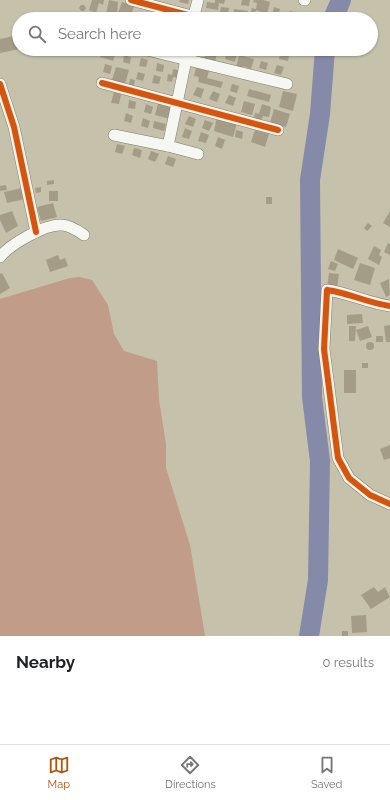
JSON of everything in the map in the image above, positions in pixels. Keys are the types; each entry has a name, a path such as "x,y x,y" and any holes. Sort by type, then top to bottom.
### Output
{"street":[{"path":"131,0 175,12"},
{"path":"197,12 198,0"},
{"path":"168,146 185,56 287,84"},
{"path":"102,82 278,130"},
{"path":"0,84 14,127 36,232"},
{"path":"114,136 168,146 198,154"},
{"path":"0,257 5,251 36,232 60,224 70,226 84,235"},
{"path":"390,306 379,305 343,292 327,290 324,349 338,458 349,478 370,495 390,504"}],"shaded area":[{"path":"80,277 92,280 108,305 114,334 124,351 157,361 159,400 166,444 166,468 190,545 205,636 0,636 0,299 70,278"}],"building":[{"path":"92,0 104,0 103,5 99,3 96,12 89,10"},
{"path":"109,0 118,2 117,12 106,12"},
{"path":"180,0 189,0 188,4 179,2"},
{"path":"215,0 225,0 224,4 219,3 218,10 206,8 207,2 215,3"},
{"path":"242,0 250,0 249,6 241,5"},
{"path":"254,0 263,0 270,2 268,12 256,10 256,12 251,12 252,8 256,9 257,3 253,2"},
{"path":"122,2 134,6 132,12 118,12"},
{"path":"81,5 84,5 86,8 84,11 81,11 79,8"},
{"path":"221,7 229,8 228,12 220,12"},
{"path":"274,7 280,9 279,12 273,12"},
{"path":"155,9 161,10 161,12 154,12"},
{"path":"234,9 248,11 248,12 234,12"},
{"path":"12,36 12,50 0,53 0,39"},
{"path":"100,56 115,56 113,61"},
{"path":"124,56 131,57 130,64 123,62"},
{"path":"205,56 216,56 215,62 204,59"},
{"path":"226,56 236,56 235,62 225,59"},
{"path":"239,56 254,59 251,69 243,66 243,69 236,68"},
{"path":"280,56 289,56 288,61 279,59"},
{"path":"141,58 148,60 146,67 139,66"},
{"path":"261,61 268,63 266,70 259,68"},
{"path":"157,63 164,65 163,72 156,71"},
{"path":"105,64 112,66 110,74 103,72"},
{"path":"277,65 284,67 281,75 274,73"},
{"path":"116,67 129,70 125,84 112,80"},
{"path":"196,68 209,71 207,78 223,82 221,88 198,82 199,77 194,76"},
{"path":"173,69 181,71 180,78 173,77 172,82 167,81 168,74 172,75"},
{"path":"138,72 145,74 143,81 136,79"},
{"path":"154,75 161,77 159,84 152,83"},
{"path":"130,79 135,80 134,85 129,84"},
{"path":"232,84 239,86 237,93 230,91"},
{"path":"197,87 204,89 201,98 193,95"},
{"path":"115,88 122,90 119,104 111,103"},
{"path":"249,89 271,95 269,102 247,96"},
{"path":"213,91 220,94 217,102 209,99"},
{"path":"283,91 297,94 293,111 279,107"},
{"path":"229,95 236,98 233,106 225,103"},
{"path":"129,100 136,102 135,109 128,108"},
{"path":"159,100 174,104 170,119 155,115"},
{"path":"244,101 255,104 252,115 241,112"},
{"path":"146,104 153,107 151,114 144,112"},
{"path":"262,104 271,107 269,117 263,116 261,120 254,118 255,113 259,114"},
{"path":"274,109 290,114 286,127 270,123"},
{"path":"126,113 133,116 131,123 124,121"},
{"path":"189,116 196,119 193,127 185,124"},
{"path":"217,117 237,123 233,137 214,131"},
{"path":"143,118 150,121 148,128 141,126"},
{"path":"205,120 213,123 209,131 202,128"},
{"path":"154,121 166,124 164,131 153,128"},
{"path":"185,128 192,131 189,139 182,137"},
{"path":"236,130 243,132 242,139 235,137"},
{"path":"255,130 269,134 265,147 251,142"},
{"path":"201,132 209,135 206,143 198,141"},
{"path":"218,137 225,140 222,149 215,146"},
{"path":"117,144 125,146 122,154 115,152"},
{"path":"134,148 142,150 140,158 132,155"},
{"path":"151,151 159,154 155,162 148,159"},
{"path":"168,156 176,159 173,167 165,164"},
{"path":"54,180 54,184 47,185 47,181"},
{"path":"6,185 7,190 0,191 0,186"},
{"path":"41,187 41,192 36,193 35,188"},
{"path":"22,188 25,199 7,203 4,192"},
{"path":"49,191 58,191 58,201 49,201"},
{"path":"266,197 272,197 272,204 266,204"},
{"path":"53,203 57,217 41,221 37,207"},
{"path":"12,211 18,226 6,233 0,220 0,215"},
{"path":"390,211 390,227 383,223"},
{"path":"368,223 372,226 367,231 364,228"},
{"path":"388,243 390,244 390,255 384,252"},
{"path":"374,246 381,250 379,255 382,257 379,265 368,259"},
{"path":"338,249 358,258 353,269 334,260"},
{"path":"58,255 60,260 65,258 68,266 50,272 46,260"},
{"path":"331,261 338,264 335,271 328,269"},
{"path":"360,263 375,268 370,285 354,280"},
{"path":"2,273 10,288 0,294 0,274"},
{"path":"329,273 339,274 337,288 327,287"},
{"path":"389,279 390,295 386,297 380,283"},
{"path":"362,314 363,323 347,324 347,315"},
{"path":"390,325 390,342 386,342 384,326"},
{"path":"349,326 356,326 355,341 349,341"},
{"path":"368,326 372,337 360,341 356,330"},
{"path":"376,336 383,336 383,342 376,342"},
{"path":"368,342 372,342 374,346 372,350 368,350 366,348 366,344"},
{"path":"362,363 368,363 368,368 362,368"},
{"path":"344,370 356,370 356,393 344,393"},
{"path":"390,445 390,458 384,460 380,449"},
{"path":"374,587 378,592 385,587 390,597 371,609 361,595"},
{"path":"366,615 367,632 352,633 351,616"},
{"path":"342,631 348,631 348,636 342,636"}],"waterway":[{"path":"336,12 341,0"},
{"path":"309,636 318,580 320,461 312,397 310,180 320,114 324,56"}],"cycle path":[{"path":"131,0 176,12"},
{"path":"102,83 278,130"},
{"path":"0,84 14,127 36,232"},
{"path":"390,306 327,290 324,349 338,458 349,478 370,495 390,504"}]}
